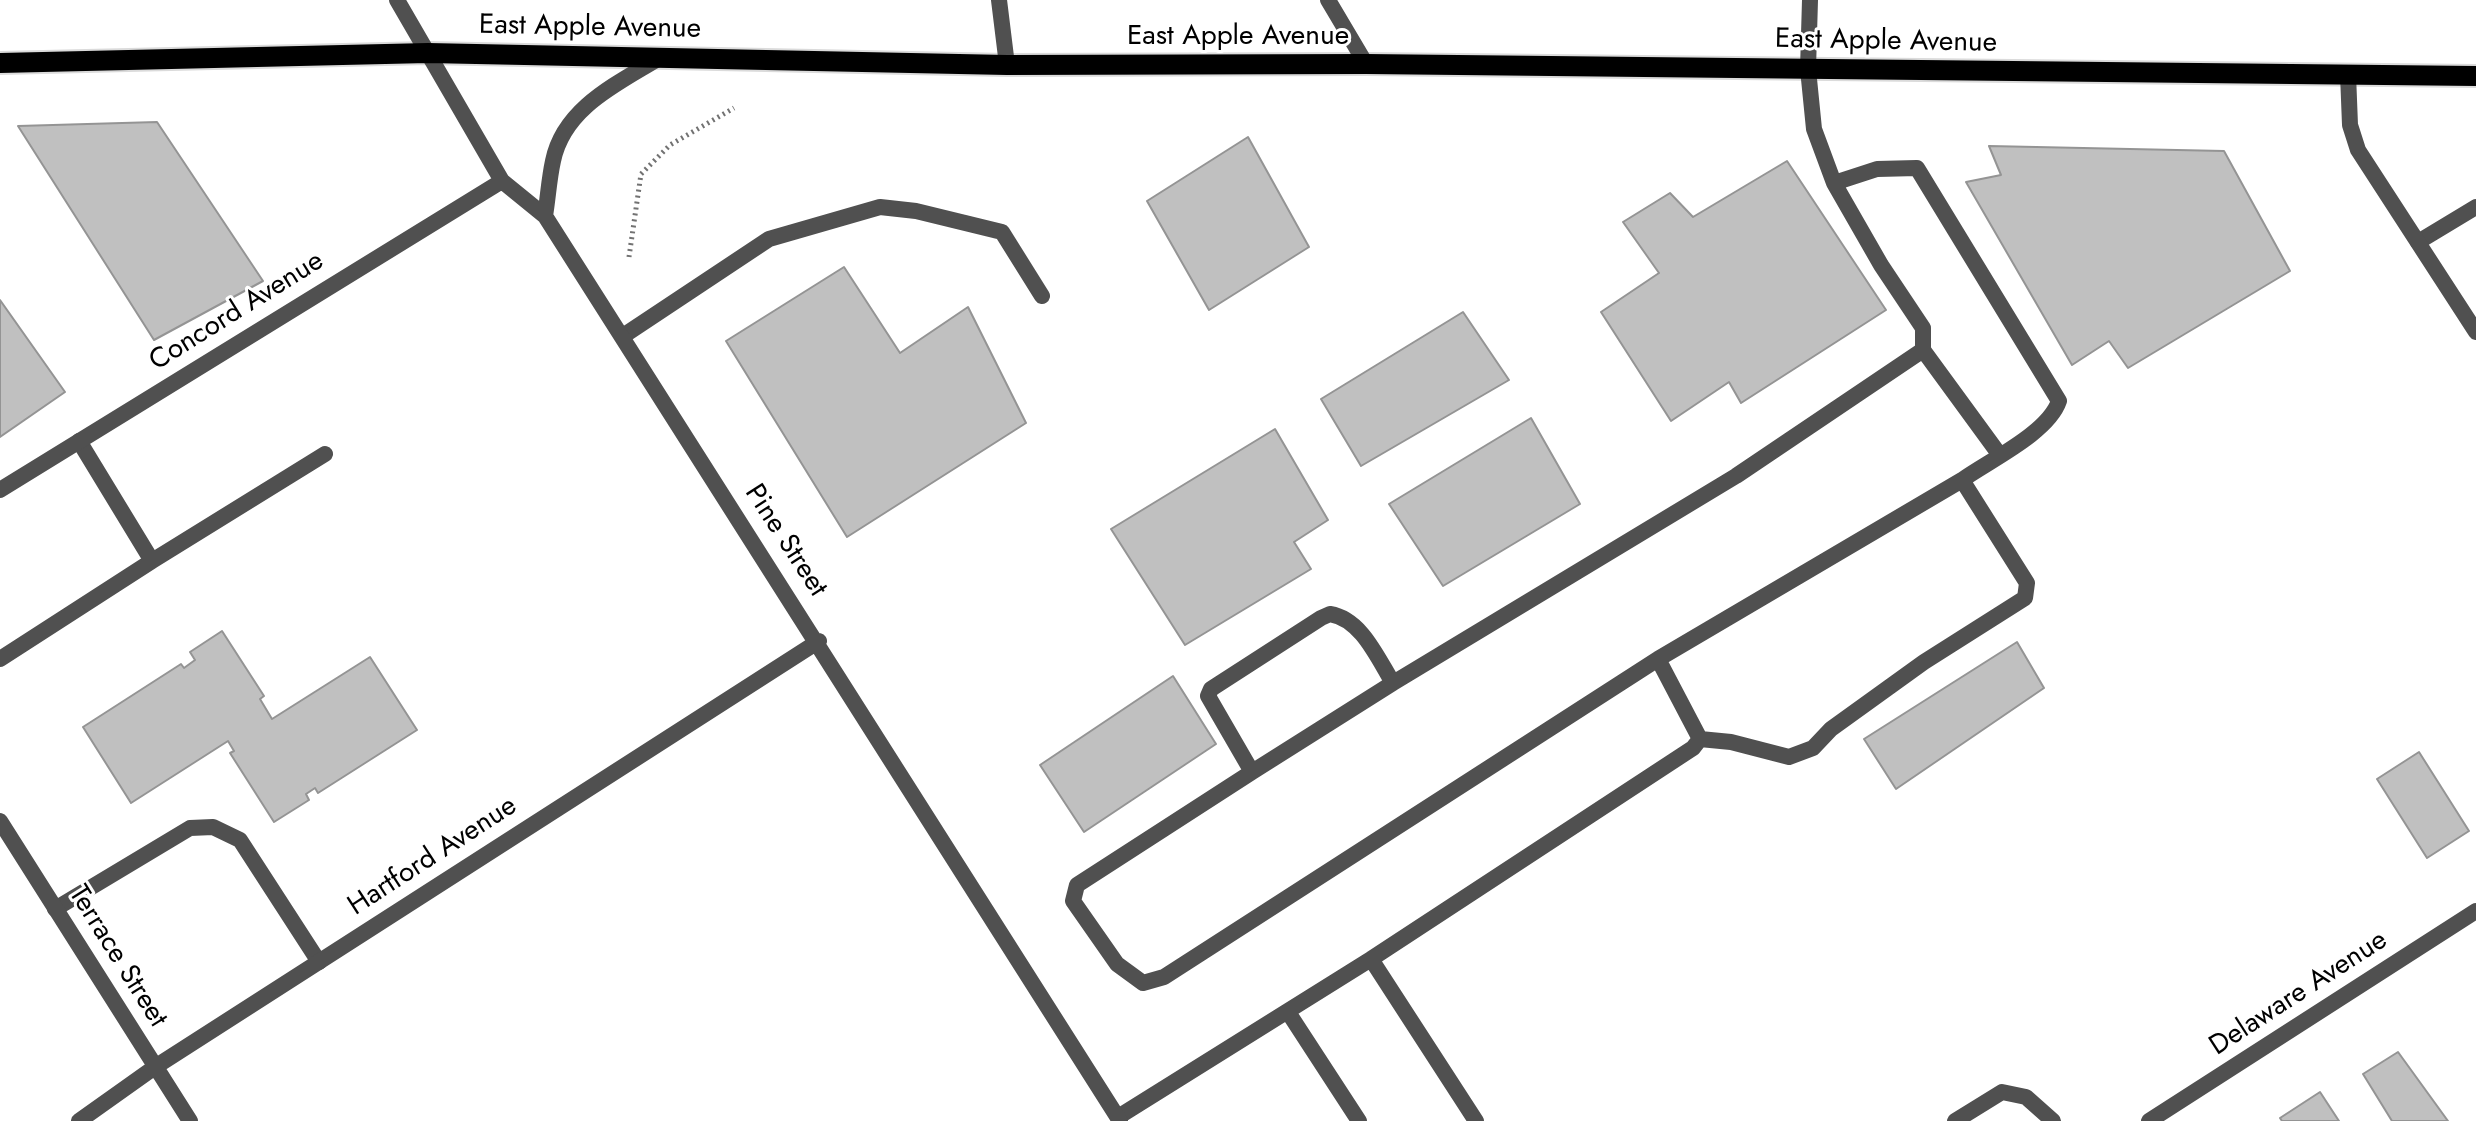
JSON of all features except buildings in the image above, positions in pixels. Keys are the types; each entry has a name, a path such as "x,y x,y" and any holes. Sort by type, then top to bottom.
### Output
{"main road":[{"name":"East Apple Avenue","path":"0,63 428,53 1007,65 1366,64 2476,76"}],"street":[{"name":"Pine Street","path":"397,0 502,181 545,216 819,641 1116,1120"},
{"path":"999,0 1007,65"},
{"path":"1328,0 1366,64"},
{"path":"1810,0 1808,69 1814,129 1834,183 1881,265 1923,328 1923,350 1999,454"},
{"path":"545,216 553,158 571,122 595,97 662,56"},
{"path":"2348,74 2350,125 2358,150 2476,332"},
{"path":"1834,183 1877,169 1917,168 2059,401 2054,414 2034,432 1962,480 1658,659 1164,977 1143,983 1117,964 1098,941 1073,901 1077,885 1393,683 1736,476 1923,350"},
{"name":"Concord Avenue","path":"0,490 502,181"},
{"path":"623,336 769,239 880,207 916,211 1002,232 1042,296"},
{"path":"2418,242 2476,207"},
{"path":"79,441 152,561"},
{"path":"0,659 325,454"},
{"path":"1700,739 1731,742 1789,757 1813,748 1831,729 1924,662 2025,598 2027,583 1962,480"},
{"path":"1252,772 1231,731 1211,706 1208,696 1211,689 1321,618 1330,614 1344,616 1353,624 1393,683"},
{"name":"Hartford Avenue","path":"79,1121 155,1067 819,641"},
{"path":"1658,659 1700,739"},
{"path":"1116,1120 1371,959 1693,748 1700,739"},
{"name":"Terrace Street","path":"0,821 190,1121"},
{"path":"55,909 190,828 213,827 240,840 319,962"},
{"name":"Delaware Avenue","path":"2149,1121 2476,911"},
{"path":"1371,959 1476,1121"},
{"path":"1288,1012 1359,1121"},
{"path":"1955,1121 2002,1092 2026,1097 2053,1121"}],"path":[{"path":"629,257 641,174 670,145 734,108"}]}
